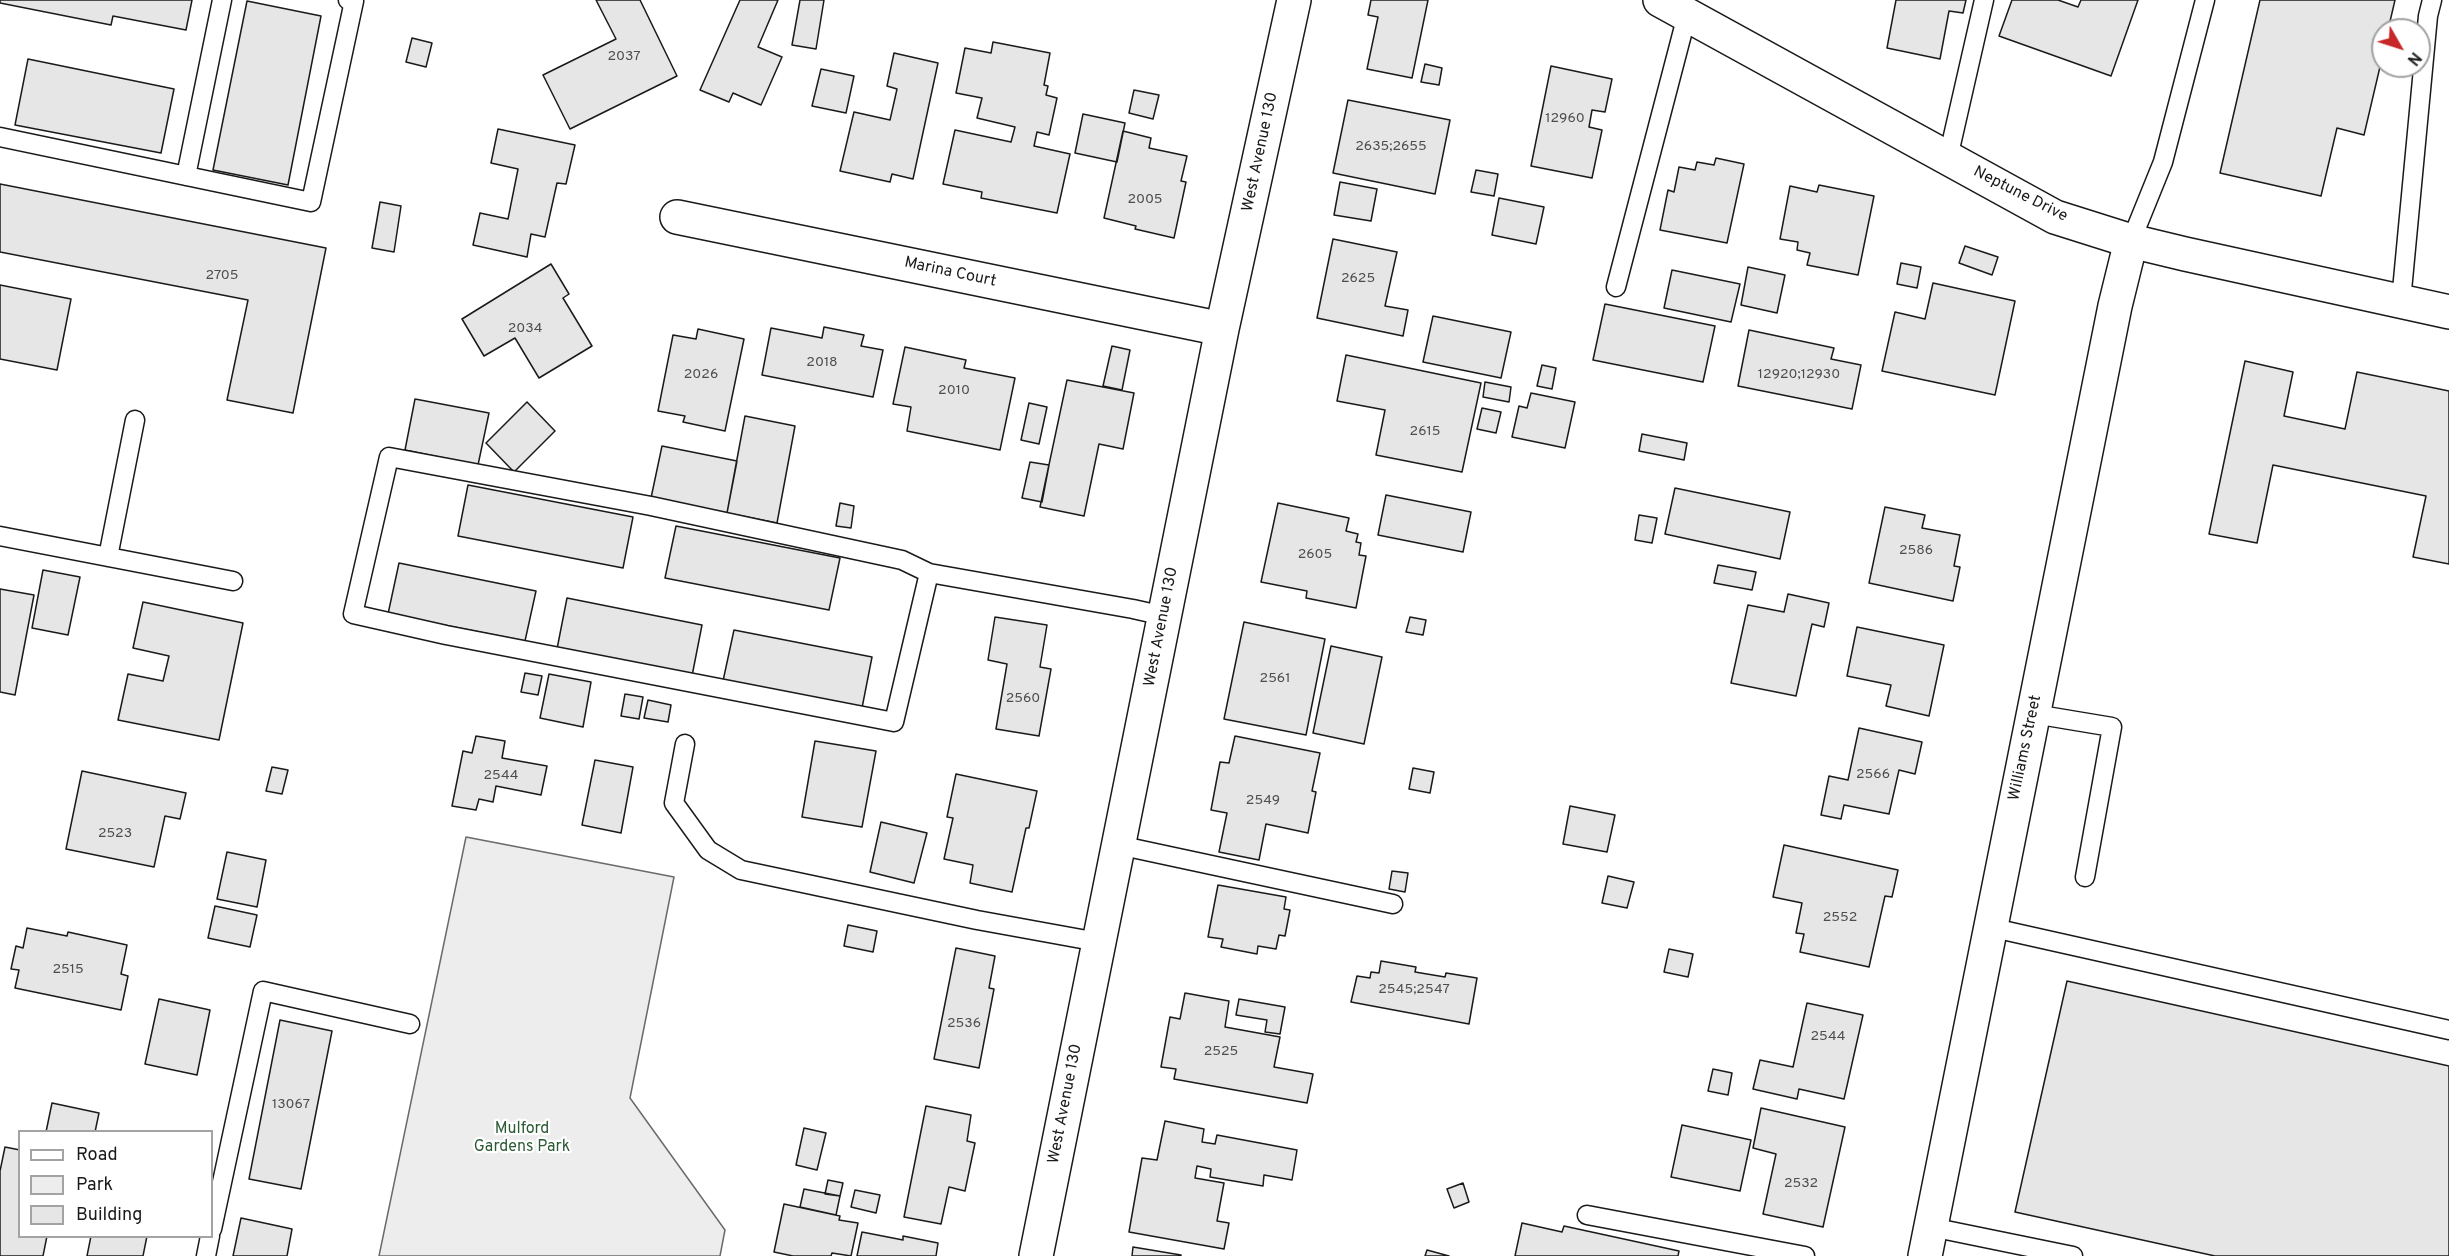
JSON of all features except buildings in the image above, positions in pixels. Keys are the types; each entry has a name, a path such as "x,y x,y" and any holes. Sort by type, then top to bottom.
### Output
{"street":[{"name":"West Avenue 130","path":"1036,1256 1222,329 1294,0"},
{"name":"Neptune Drive","path":"1673,8 2055,217 2131,241 2449,312"},
{"name":"Marina Court","path":"677,217 1222,329"},
{"name":"Williams Street","path":"1928,1241 2115,306 2131,241"}],"lane":[{"path":"186,176 222,0"},
{"path":"0,137 310,202 354,1 348,0"},
{"path":"1948,158 1984,0"},
{"path":"2131,241 2163,162 2205,0"},
{"path":"2401,302 2428,16 2432,0"},
{"path":"1616,287 1673,8"},
{"path":"108,557 135,420"},
{"path":"929,573 894,722 446,635 353,614 389,457 651,506 902,560 929,573 1164,616"},
{"path":"0,536 233,581"},
{"path":"2034,714 2112,727 2085,877"},
{"path":"685,744 674,803 708,850 741,870 977,920 1098,942"},
{"path":"1118,845 1393,904"},
{"path":"1989,927 2449,1030"},
{"path":"213,1224 263,991 410,1024"},
{"path":"1587,1215 1805,1256"},
{"path":"206,1256 210,1238"},
{"path":"1928,1241 2073,1256"}],"green space":[{"name":"Mulford Gardens Park","path":"466,837 674,877 630,1098 725,1230 720,1256 379,1256"}]}
